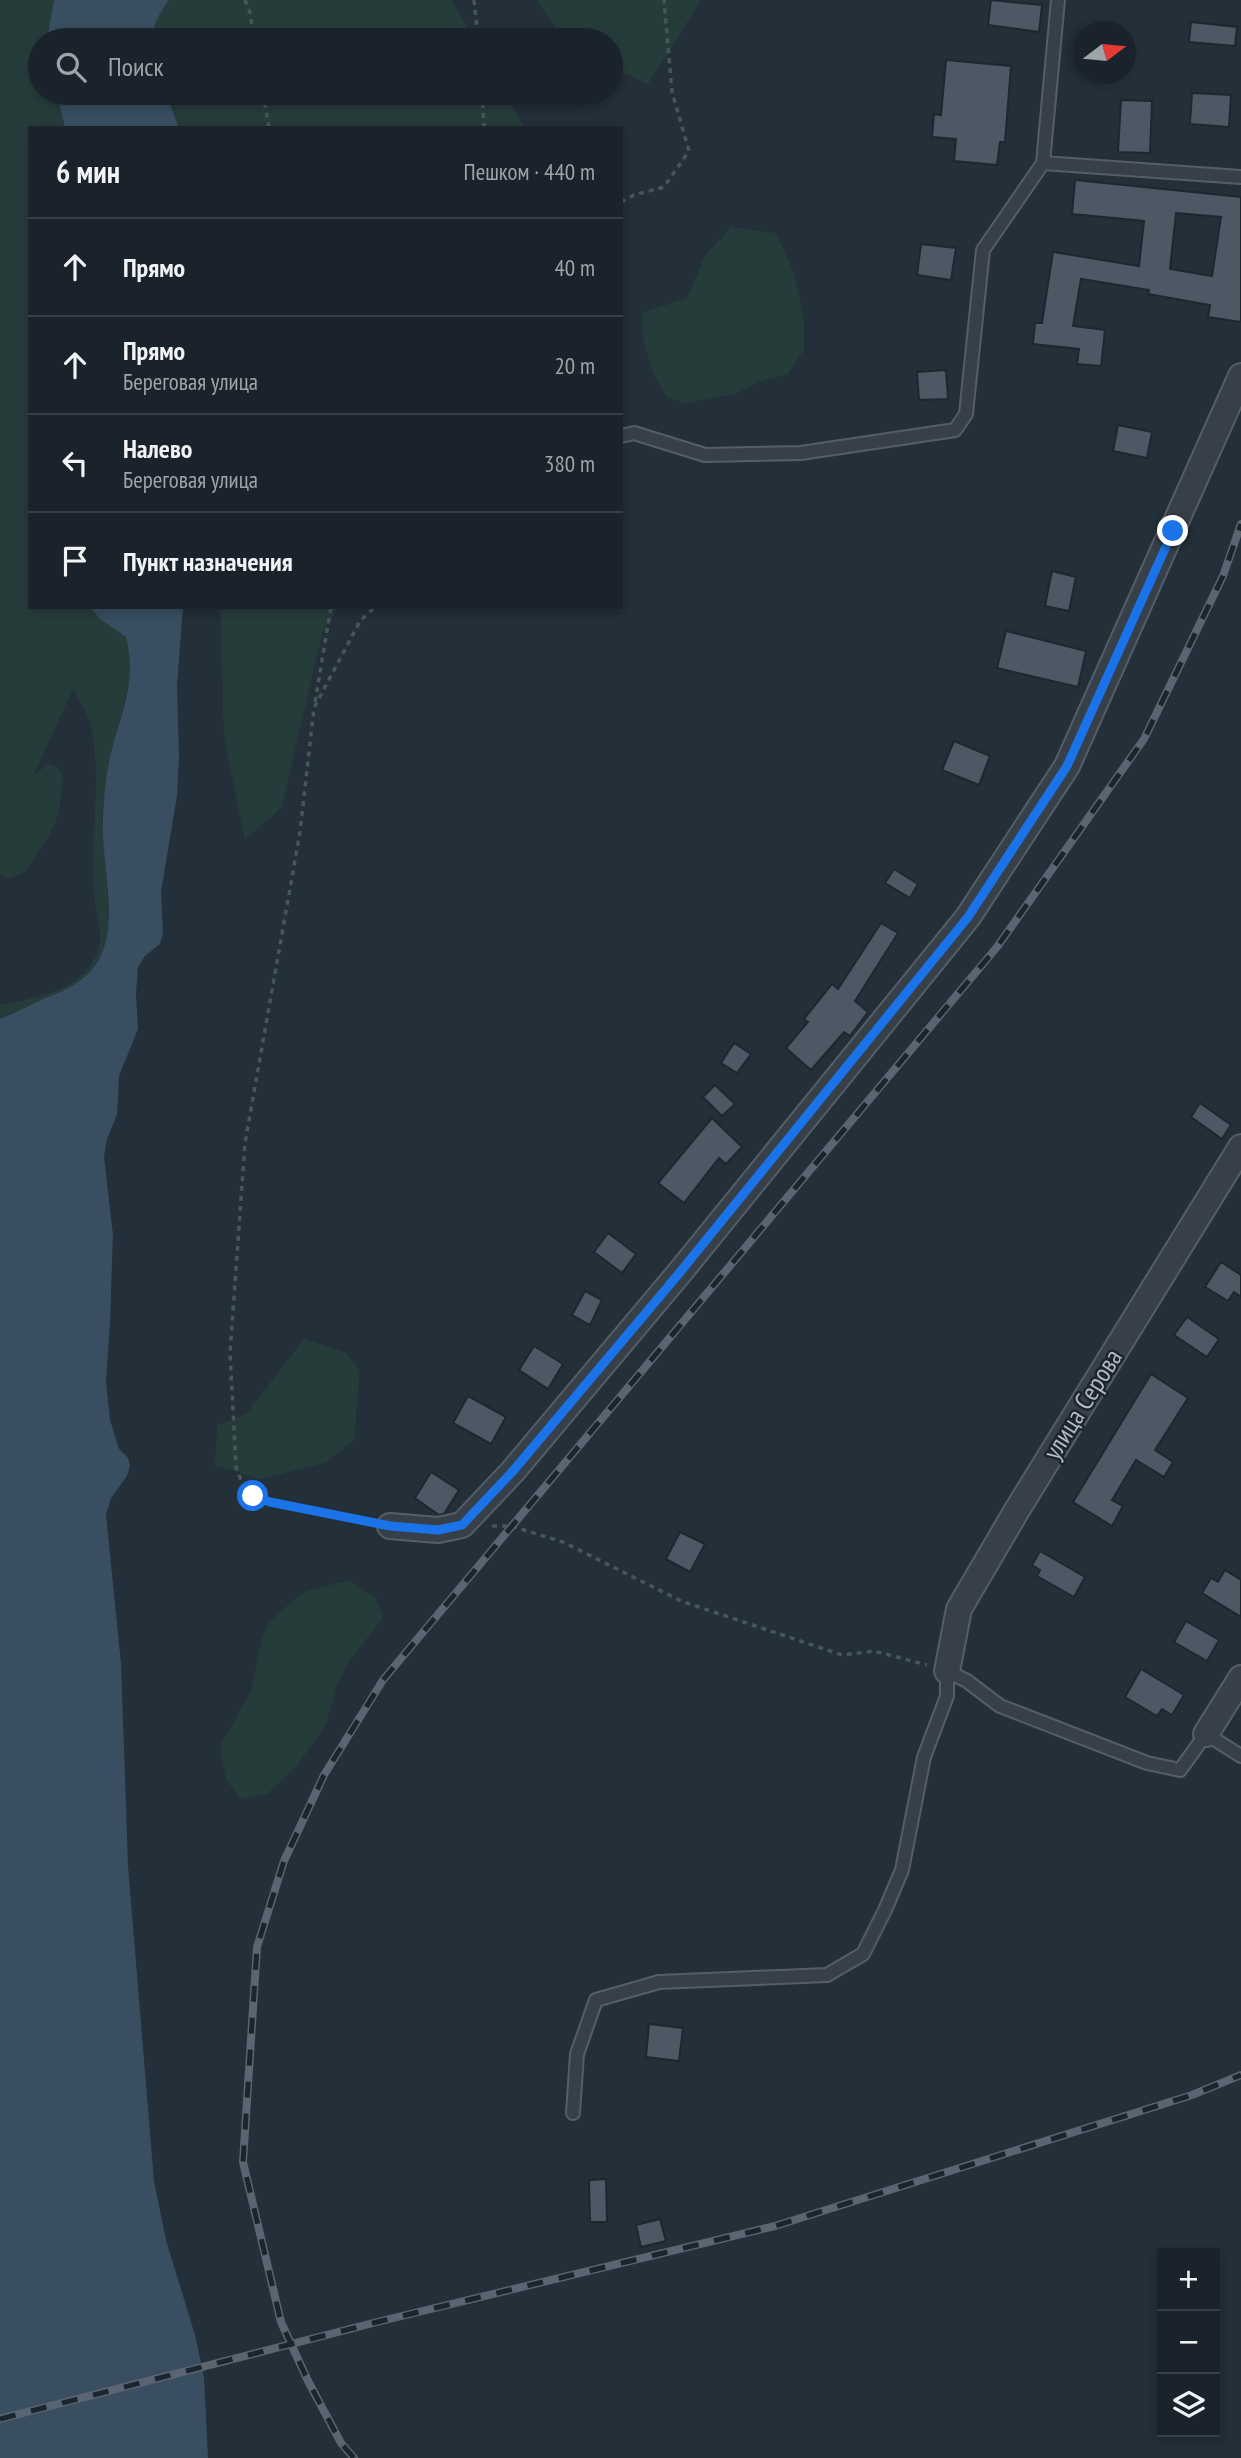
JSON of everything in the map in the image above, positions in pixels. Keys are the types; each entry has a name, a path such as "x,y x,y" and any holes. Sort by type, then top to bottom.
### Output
{"street":[{"path":"390,1526 438,1530 462,1525 513,1471 672,1282 968,917 1067,766 1241,376"},
{"name":"улица Серова","path":"947,1671 959,1609 1031,1487 1241,1147"},
{"path":"1206,1734 1241,1678"}],"lane":[{"path":"623,436 634,433 705,454 802,453 955,430 966,414 983,250 1044,163 1058,0"},
{"path":"1044,163 1241,177"},
{"path":"573,2113 577,2053 596,2000 659,1982 827,1975 863,1954 902,1870 924,1757 947,1696 947,1671 967,1681 1000,1706 1147,1763 1180,1770 1206,1734 1241,1756"}],"path":[{"path":"245,0 252,28"},
{"path":"474,0 477,28"},
{"path":"623,201 664,187 689,152 672,92 664,0"},
{"path":"265,105 269,126"},
{"path":"483,105 484,126"},
{"path":"331,609 314,708 300,832 245,1143 230,1353 236,1467 243,1486 253,1496 270,1502 390,1526"},
{"path":"314,708 360,621 373,609"},
{"path":"462,1525 511,1526 563,1542 681,1601 842,1654 874,1651 947,1671"}],"green space":[{"path":"0,0 54,0 49,28 28,28 28,105 60,105 65,126 28,126 28,609 92,609 100,619 126,637 131,658 131,677 110,756 102,819 108,930 104,950 93,968 79,983 0,1019 0,1005 67,986 88,968 99,948 93,873 95,752 89,720 73,689 33,776 48,764 63,773 59,813 50,834 25,872 8,879 0,874"},
{"path":"169,0 451,0 468,28 154,28"},
{"path":"537,0 701,0 648,84 623,73 623,28 556,28"},
{"path":"170,105 512,105 523,126 178,126"},
{"path":"731,227 776,233 794,273 804,319 804,350 788,374 761,381 738,393 686,403 667,397 653,374 643,339 642,313 687,298 705,256"},
{"path":"220,609 338,609 322,634 282,807 245,840 224,738"},
{"path":"304,1339 347,1353 360,1371 354,1440 327,1462 261,1479 215,1465 217,1425 246,1414"},
{"path":"349,1580 376,1598 383,1618 350,1660 337,1684 326,1725 296,1767 267,1794 240,1799 226,1779 220,1746 251,1691 260,1645 268,1622 304,1592"}],"water":[{"path":"54,0 169,0 154,28 49,28"},
{"path":"60,105 170,105 178,126 65,126"},
{"path":"92,609 183,609 177,685 177,796 161,892 163,933 160,944 145,956 138,967 138,1029 119,1076 117,1115 107,1139 104,1157 113,1235 106,1381 110,1420 119,1449 128,1458 130,1466 127,1476 111,1498 106,1515 121,1663 128,1866 154,2181 166,2240 195,2335 204,2378 208,2458 0,2458 0,1019 65,989 87,975 99,959 105,944 109,909 103,832 105,794 110,757 126,698 130,669 126,637 100,619"}],"building":[{"path":"991,0 1042,5 1039,32 988,25"},
{"path":"1191,22 1237,27 1235,46 1189,42"},
{"path":"946,60 1011,66 1005,142 1000,142 997,165 954,161 956,139 932,137 934,114 941,115"},
{"path":"1192,93 1231,95 1229,127 1190,124"},
{"path":"1121,100 1152,101 1150,153 1118,152"},
{"path":"1075,180 1241,197 1241,322 1208,317 1210,305 1148,294 1149,290 1081,279 1073,326 1105,330 1101,366 1077,364 1079,349 1033,344 1035,323 1042,323 1053,252 1139,266 1144,221 1072,214","holes":["1176,213 1221,217 1212,276 1170,269"]},
{"path":"921,244 956,248 951,280 917,275"},
{"path":"946,370 948,399 919,400 917,372"},
{"path":"1118,425 1152,432 1147,458 1113,451"},
{"path":"1052,571 1076,577 1069,611 1045,606"},
{"path":"1006,631 1086,651 1078,687 997,668"},
{"path":"954,741 990,756 979,785 942,770"},
{"path":"894,869 918,884 910,898 885,883"},
{"path":"881,923 898,933 855,1001 868,1012 850,1036 844,1032 811,1070 786,1048 808,1022 804,1019 832,984 838,989"},
{"path":"734,1043 751,1054 737,1073 721,1063"},
{"path":"715,1085 735,1104 722,1116 703,1097"},
{"path":"1200,1103 1231,1125 1222,1139 1191,1117"},
{"path":"712,1118 742,1147 726,1164 719,1158 684,1203 658,1183"},
{"path":"608,1233 636,1254 622,1273 594,1252"},
{"path":"1221,1262 1241,1275 1241,1297 1234,1292 1228,1301 1205,1287"},
{"path":"585,1291 602,1300 590,1325 572,1315"},
{"path":"1187,1317 1219,1339 1207,1357 1174,1335"},
{"path":"534,1346 563,1364 548,1389 519,1370"},
{"path":"1151,1374 1188,1398 1155,1450 1173,1462 1164,1477 1136,1460 1112,1500 1123,1506 1112,1526 1073,1502"},
{"path":"468,1396 506,1417 491,1444 453,1423"},
{"path":"431,1472 459,1490 444,1514 439,1515 415,1498"},
{"path":"680,1532 705,1544 690,1572 666,1559"},
{"path":"1040,1551 1085,1577 1074,1597 1037,1576 1040,1570 1032,1565"},
{"path":"1225,1570 1241,1580 1241,1617 1202,1593 1211,1578 1218,1582"},
{"path":"1186,1621 1219,1640 1207,1661 1174,1642"},
{"path":"1141,1669 1184,1695 1172,1715 1162,1709 1157,1716 1125,1697"},
{"path":"649,2024 683,2028 679,2061 646,2057"},
{"path":"606,2179 607,2222 590,2222 589,2180"},
{"path":"660,2219 666,2241 641,2247 636,2225"}],"railway":[{"path":"354,2458 341,2443 281,2322 243,2162 257,1947 284,1861 324,1775 383,1680 997,947 1144,739 1223,576 1241,524"},
{"path":"0,2419 377,2322 775,2226 1192,2095 1241,2075"}],"route":[{"path":"253,1496 270,1502 390,1526 438,1530 462,1525 513,1471 681,1271 968,917 1067,766 1173,531"}]}
